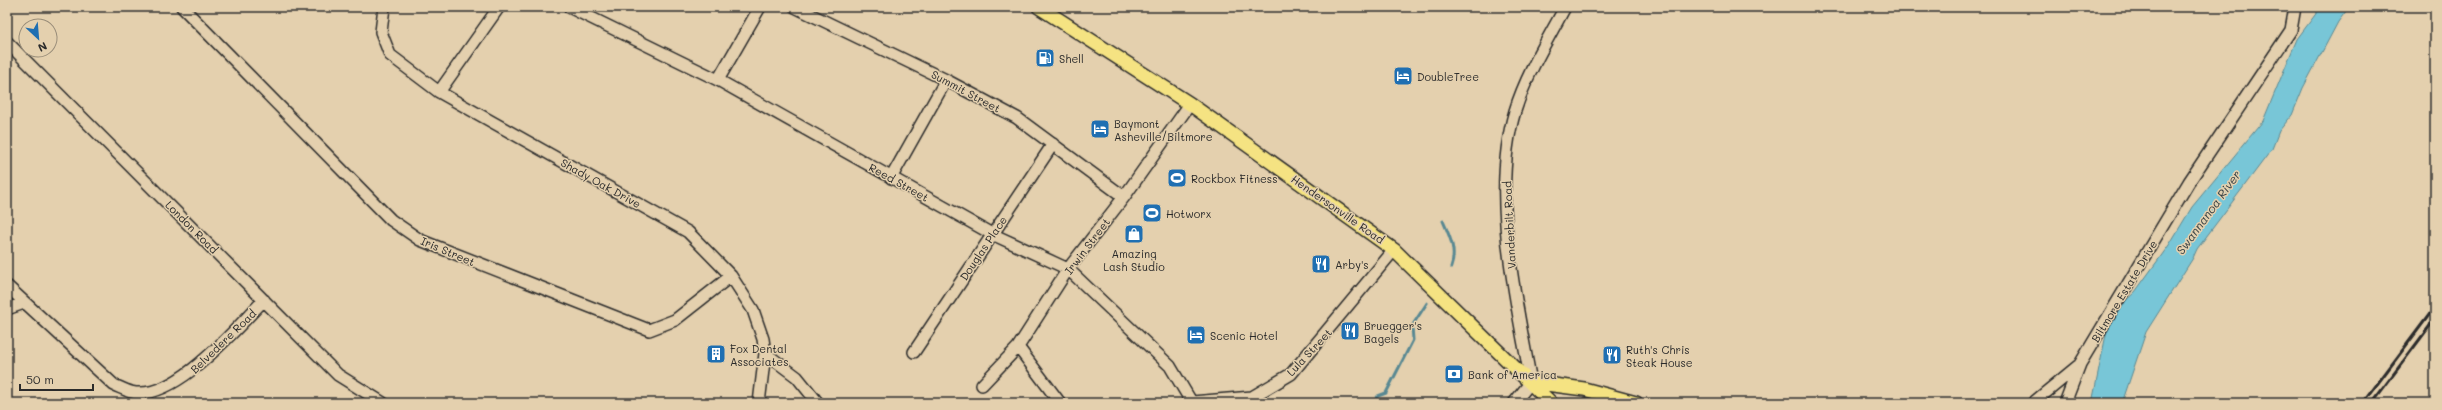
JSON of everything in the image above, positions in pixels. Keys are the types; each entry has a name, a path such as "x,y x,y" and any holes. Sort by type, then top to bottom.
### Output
{"main road":[{"name":"Hendersonville Road","path":"1039,7 1190,104 1394,250 1551,403"},
{"path":"1531,382 1584,389 1636,403"}],"street":[{"name":"Iris Street","path":"182,7 391,220 420,240 649,330 675,320 731,276"},
{"name":"Shady Oak Drive","path":"384,7 381,32 390,55 439,92 688,232 731,276 753,310 763,339 765,353 759,403"},
{"path":"439,92 499,7"},
{"name":"Reed Street","path":"569,7 718,80 992,234 1068,269 1170,366 1192,403"},
{"path":"718,80 760,7"},
{"name":"Summit Street","path":"795,7 946,80 1017,118 1124,197"},
{"name":"Vanderbilt Road","path":"1531,382 1512,276 1506,220 1507,154 1517,106 1529,75 1564,7"},
{"name":"Biltmore Estate Drive","path":"2065,403 2080,364 2190,182 2291,30 2295,7"},
{"name":"London Road","path":"7,42 338,375 380,402"},
{"path":"891,178 946,80"},
{"name":"Irwin Street","path":"982,385 1018,347 1068,269 1124,197 1190,104"},
{"name":"Douglas Place","path":"914,352 1053,144"},
{"name":"Lula Street","path":"1192,403 1252,397 1291,374 1318,344 1394,250"},
{"name":"Belvedere Road","path":"7,286 114,385 142,398 187,376 264,300"},
{"path":"7,309 24,303"},
{"path":"1018,347 1060,403"},
{"path":"765,353 797,377 818,403"},
{"path":"2033,403 2080,364"},
{"path":"1514,403 1531,382"}],"water":[{"name":"Swannanoa River","path":"2321,7 2349,7 2338,22 2303,88 2292,115 2279,131 2272,149 2197,249 2193,258 2146,332 2122,403 2092,403 2110,315 2135,292 2169,245 2192,207 2263,121 2297,39"}],"waterway":[{"path":"1443,221 1453,250 1453,261 1451,267"},
{"path":"1373,403 1378,396 1386,393 1413,340 1412,326 1427,303"}],"railway":[{"path":"2363,403 2435,307"},
{"path":"2372,403 2435,319"}],"place":[{"name":"Shell","path":"1045,58"},
{"name":"DoubleTree","path":"1403,76"},
{"name":"Baymont Asheville/Biltmore","path":"1100,129"},
{"name":"Rockbox Fitness","path":"1177,178"},
{"name":"Hotworx","path":"1152,213"},
{"name":"Amazing Lash Studio","path":"1134,234"},
{"name":"Arby's","path":"1321,264"},
{"name":"Bruegger's Bagels","path":"1350,331"},
{"name":"Scenic Hotel","path":"1196,335"},
{"name":"Fox Dental Associates","path":"716,354"},
{"name":"Ruth's Chris Steak House","path":"1612,355"},
{"name":"Bank of America","path":"1454,374"}]}
